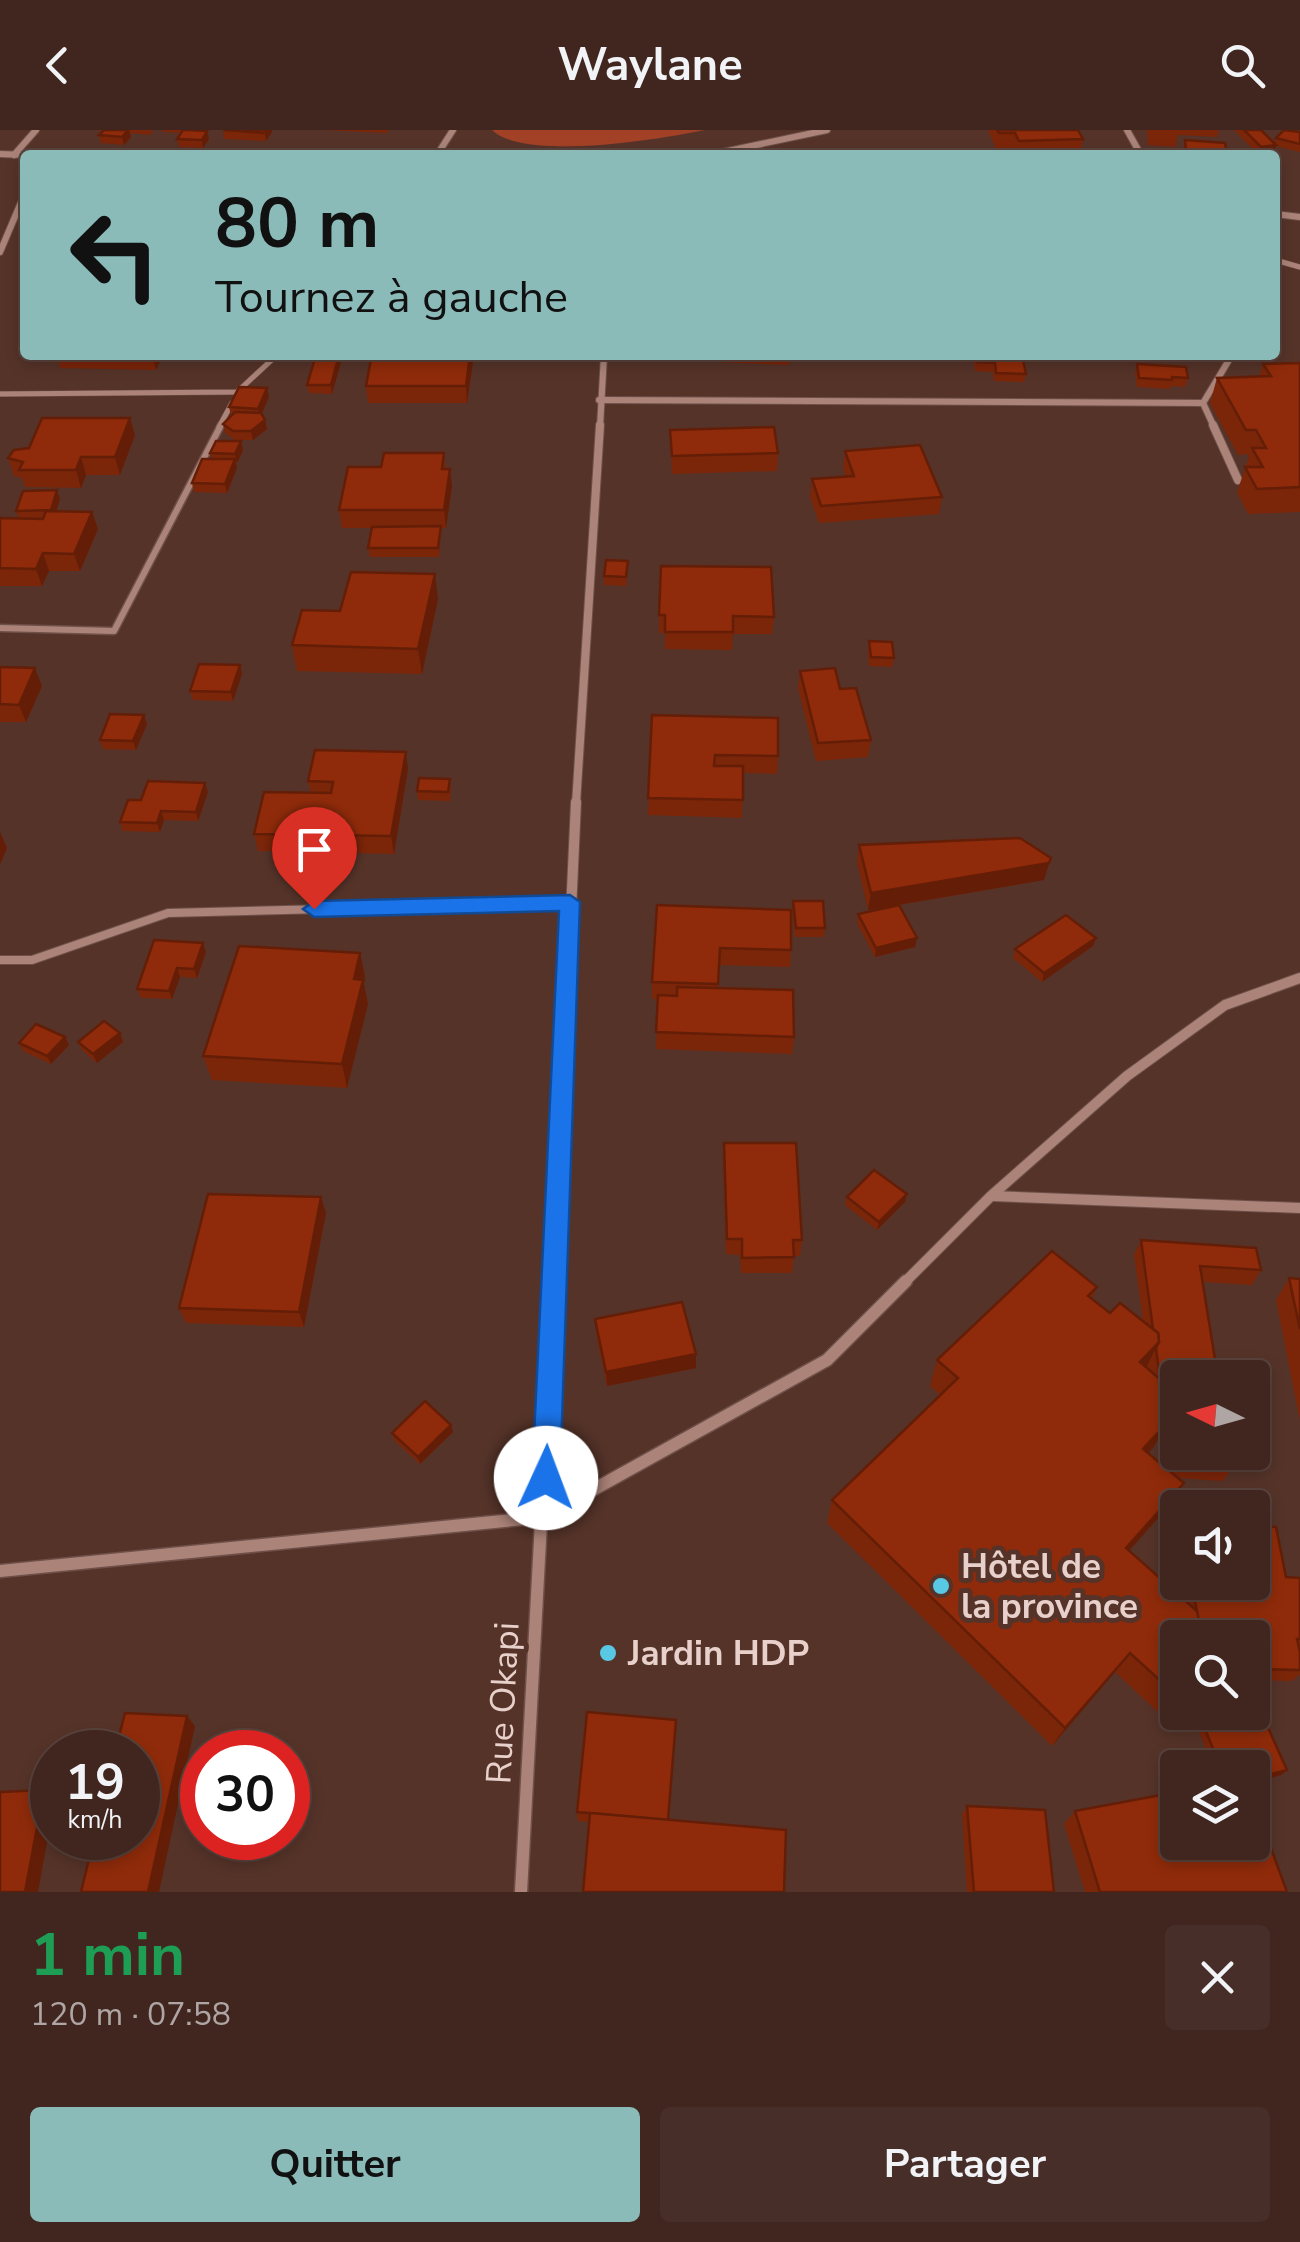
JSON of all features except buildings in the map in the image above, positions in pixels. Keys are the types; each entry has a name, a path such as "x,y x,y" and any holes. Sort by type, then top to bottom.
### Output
{"street":[{"path":"14,154 36,130"},
{"path":"733,150 827,130"},
{"path":"0,154 20,155"},
{"path":"0,252 20,205"},
{"name":"Rue Okapi","path":"522,1892 544,1517 570,902 603,360"},
{"path":"1203,403 1229,360"},
{"path":"599,400 1203,403"},
{"path":"1203,403 1238,480"},
{"path":"0,1571 544,1517 826,1360 992,1196 1127,1076 1225,1004 1300,978"},
{"path":"992,1196 1300,1208"}],"lane":[{"path":"0,628 114,631 237,392 272,360"},
{"path":"0,394 237,392"},
{"path":"0,960 32,960 168,913 570,902"}],"shaded area":[{"path":"492,130 705,130 627,142 562,146 509,140"}],"place":[{"name":"Hôtel de la province","path":"941,1586"},
{"name":"Jardin HDP","path":"608,1653"}],"route":[{"path":"314,909 570,902 546,1478"}]}
